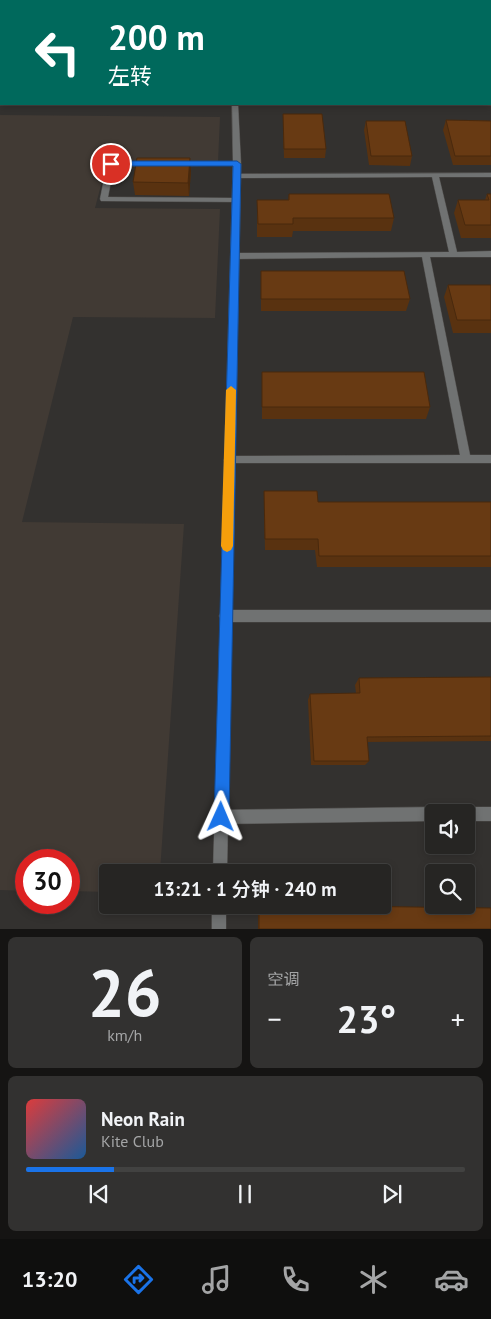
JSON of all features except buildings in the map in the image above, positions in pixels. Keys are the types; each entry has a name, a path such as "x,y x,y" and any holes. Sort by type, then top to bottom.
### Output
{"street":[{"path":"220,864 237,164 236,105"},
{"path":"160,164 111,164 104,199 236,200"},
{"path":"169,164 237,164"},
{"path":"435,175 454,255"},
{"path":"236,176 491,175"},
{"path":"234,256 491,254"},
{"path":"426,255 466,459"},
{"path":"229,460 491,459"},
{"path":"225,616 491,616"},
{"path":"221,817 425,814"},
{"path":"475,814 491,814"},
{"path":"219,914 219,929"}],"shaded area":[{"path":"0,115 220,117 218,162 107,162 95,208 220,209 215,318 73,317 22,522 184,524 161,864 99,864 99,892 80,891 80,849 15,849 15,891 0,890"}],"slow traffic":[{"path":"227,546 231,390"}],"route":[{"path":"111,164 237,164 221,817"}]}
